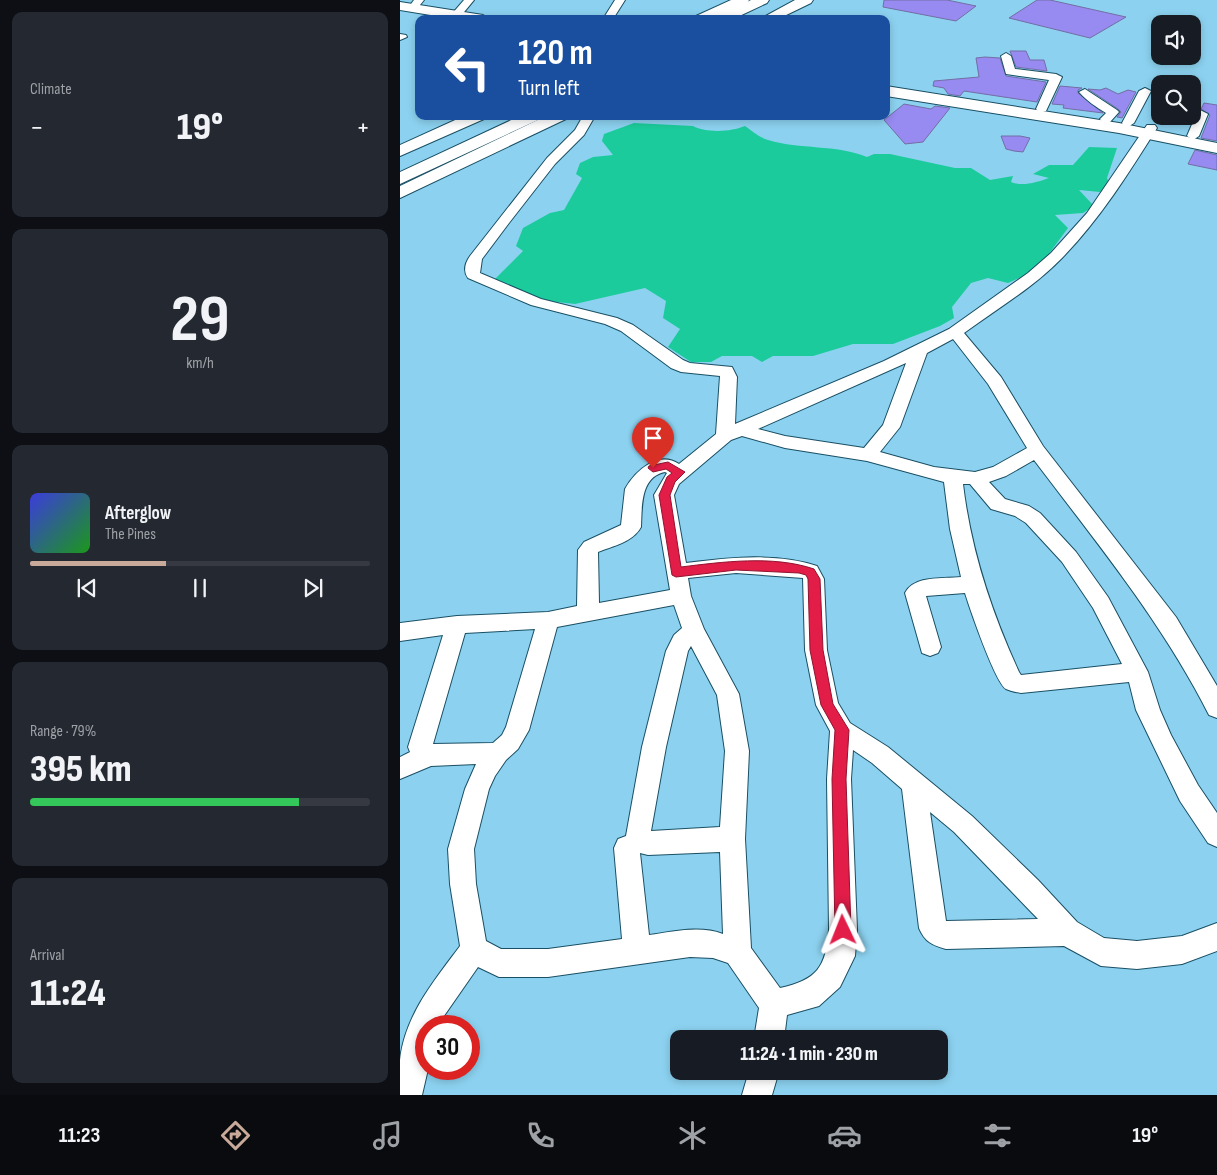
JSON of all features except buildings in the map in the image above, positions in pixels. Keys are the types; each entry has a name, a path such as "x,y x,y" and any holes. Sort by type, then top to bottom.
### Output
{"main road":[{"path":"710,15 742,0"},
{"path":"730,15 762,0"},
{"path":"753,15 784,0"},
{"path":"775,15 806,0"},
{"path":"408,6 442,15"},
{"path":"890,86 1128,123 1149,131 1217,148"},
{"path":"890,92 1217,141"},
{"path":"400,150 469,120"},
{"path":"400,164 497,120"},
{"path":"400,180 526,120"},
{"path":"400,193 552,120"}],"street":[{"path":"452,15 469,0"},
{"path":"611,15 620,0"},
{"path":"1006,56 1010,72 1056,76 1042,109"},
{"path":"1128,123 1145,91"},
{"path":"1085,92 1093,100 1113,112 1106,119"},
{"path":"587,120 580,132 550,161 504,220 476,259 472,269 473,275 478,279 536,302 611,321 627,328 677,364 687,368 726,371 729,376 732,432"},
{"path":"1193,136 1198,125"},
{"path":"770,1030 774,1004 737,953 732,840 737,751 728,694 694,630 681,596 664,495 670,480 732,432 890,364 955,332 1033,276 1056,256 1092,216 1120,177 1149,131"},
{"path":"955,332 995,381 1037,450 1168,622 1200,675 1217,708"},
{"path":"868,455 891,427 920,349"},
{"path":"732,432 868,455 952,476 975,478 988,476 1037,450"},
{"path":"588,613 586,554 588,550 626,532 630,527 634,489 653,468 668,466 680,472"},
{"path":"952,476 955,507 973,584 983,616 1010,678 1014,682 1021,684 1137,672"},
{"path":"975,478 998,504 1022,511 1033,518 1069,557 1101,603 1137,672 1148,710 1162,741 1189,793 1217,835"},
{"path":"676,572 736,565 799,568 810,572 814,579 816,650 827,705 842,730 880,755 963,824 1029,889 1067,932 1101,952 1138,955 1182,950 1217,937"},
{"path":"930,647 915,593 920,589 973,584"},
{"path":"400,632 457,625 548,620 681,596"},
{"path":"407,1095 422,1028 429,1012 474,949 463,884 461,849 477,789 486,769 518,730 548,620"},
{"path":"428,755 422,752 420,747 457,625"},
{"path":"694,630 682,641 677,651 654,746 638,832 639,841 648,843 732,840"},
{"path":"774,1004 808,996 830,977 841,956 843,930 839,779 842,730"},
{"path":"400,768 428,755 498,753"},
{"path":"914,784 933,928 946,935 1067,932"},
{"path":"627,848 637,950"},
{"path":"474,949 499,963 548,963 690,943 713,944 737,953"},
{"path":"757,1095 761,1080"}],"shaded area":[{"path":"634,123 693,126 705,130 719,131 733,130 745,126 762,138 780,143 843,150 867,157 874,154 890,154 955,168 971,168 990,180 1013,176 1011,182 1020,184 1049,178 1033,174 1049,165 1073,165 1089,147 1117,148 1107,178 1110,186 1100,192 1079,190 1094,206 1083,213 1055,215 1068,228 1037,270 1008,283 988,278 971,283 952,307 954,318 940,326 893,344 853,344 813,356 773,356 762,362 752,356 722,356 711,362 691,362 668,347 680,329 663,318 666,301 645,288 575,304 529,299 494,280 523,251 516,246 523,228 550,213 564,210 582,178 576,174 580,163 593,157 613,155 602,141 604,134"}],"route":[{"path":"653,468 668,466 680,472 670,480 664,495 676,572 736,565 799,568 810,572 814,579 816,650 827,705 842,730 839,779 843,930"}]}
